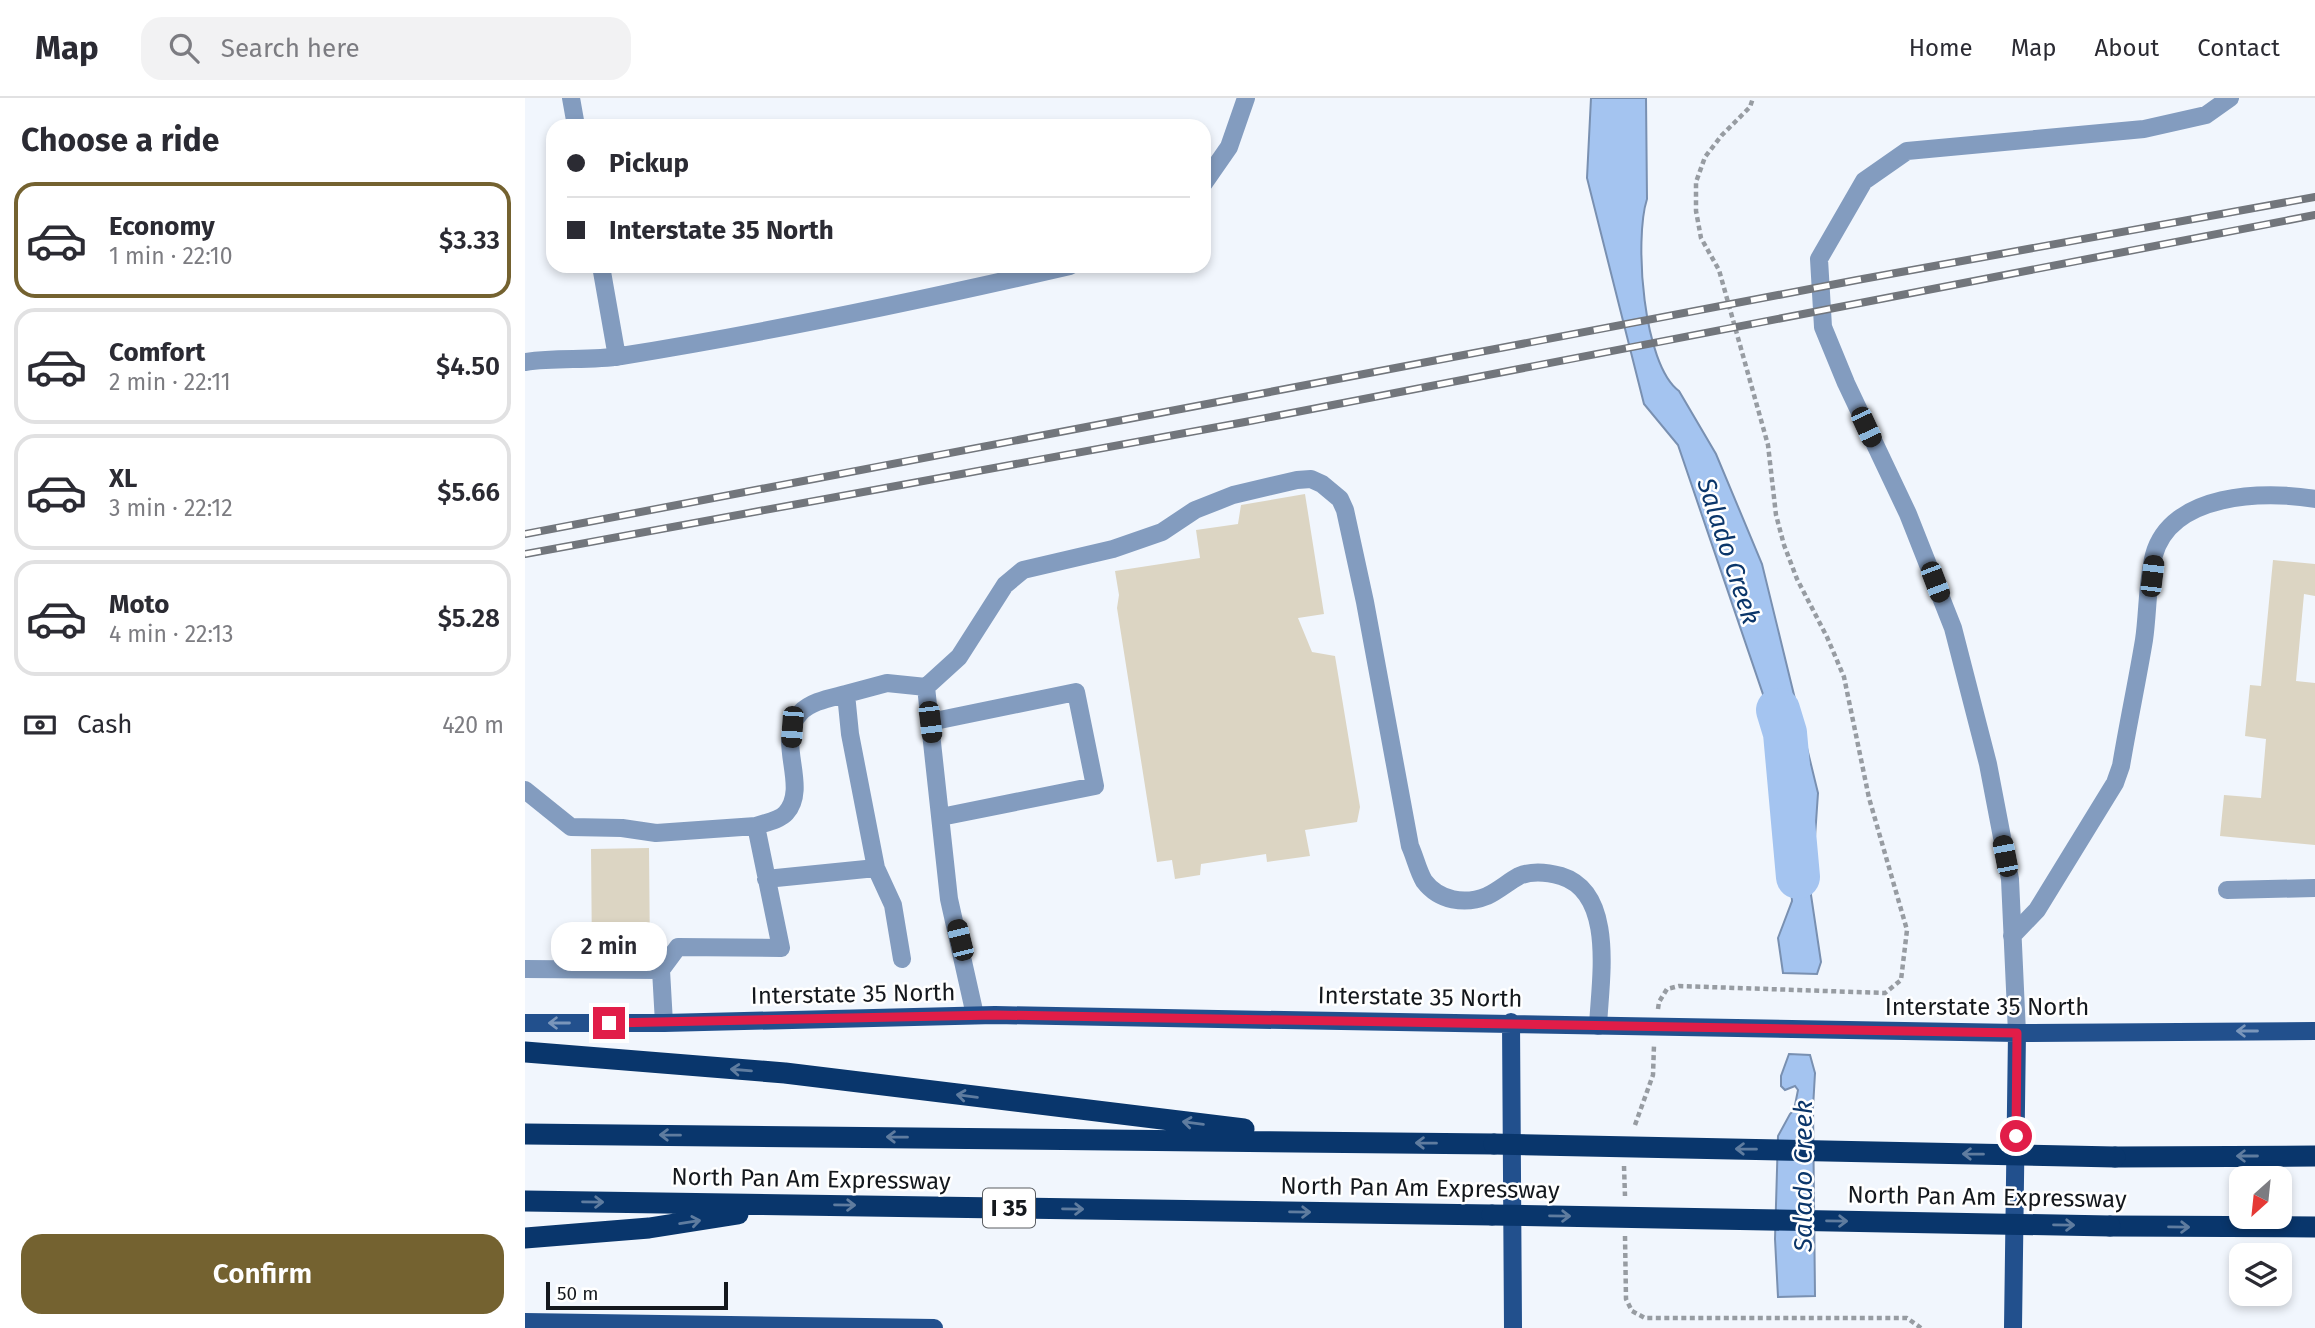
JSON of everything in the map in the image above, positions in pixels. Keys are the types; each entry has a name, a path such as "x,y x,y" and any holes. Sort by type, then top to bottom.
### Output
{"highway":[{"path":"525,1052 785,1073 1358,1142"},
{"name":"North Pan Am Expressway","path":"525,1133 1494,1144 2115,1157 2315,1156"},
{"name":"North Pan Am Expressway","path":"525,1201 2315,1227"},
{"path":"525,1238 649,1228 793,1205"}],"main road":[{"name":"Interstate 35 North","path":"525,1023 664,1023 975,1015 1511,1022 1598,1026 2017,1033 2315,1031"},
{"path":"1511,1022 1513,1328"},
{"path":"2013,1328 2017,1033"},
{"path":"531,1324 935,1328"}],"lane":[{"path":"571,98 575,119"},
{"path":"1211,173 1229,147 1246,98"},
{"path":"2017,1033 2010,879 1988,764 1953,628 1908,514 1846,383 1823,327 1819,259 1864,181 1907,151 2144,129 2206,115 2230,98"},
{"path":"602,273 617,357"},
{"path":"525,362 617,357 931,298 1040,273"},
{"path":"525,790 571,827 622,828 656,833 756,826 784,815 793,801 792,727 800,713 817,702 887,683 926,687 959,657 1005,585 1023,570 1113,549 1163,532 1195,510 1233,495 1297,480 1311,480 1322,484 1340,499 1345,510 1365,602 1410,846 1424,881 1451,900 1469,901 1488,896 1520,876 1536,871 1569,879 1582,889 1593,902 1598,920 1601,960 1598,1026"},
{"path":"2012,936 2038,910 2115,783 2121,766 2144,640 2154,554 2168,528 2195,508 2242,496 2290,495 2315,499"},
{"path":"926,687 949,899 975,1015"},
{"path":"930,722 1076,692 1095,786 941,817"},
{"path":"846,694 850,734 876,868 893,905 902,958"},
{"path":"664,1023 661,970 678,947 781,948 756,826"},
{"path":"766,879 876,868"},
{"path":"2227,890 2315,888"},
{"path":"525,969 661,970"}],"path":[{"path":"1753,98 1750,107 1705,157 1696,182 1696,211 1701,238 1719,270 1768,446 1776,515 1784,545 1797,579 1844,677 1869,798 1907,930 1901,980 1885,993"}],"water":[{"path":"1591,98 1646,98 1647,199 1641,242 1650,329 1657,356 1667,377 1679,391 1716,454 1762,564 1818,793 1811,895 1821,962 1817,974 1783,973 1778,938 1792,901 1788,834 1798,797 1678,445 1644,404 1587,178"},
{"path":"1789,1054 1810,1055 1815,1073 1815,1296 1778,1297 1775,1239 1778,1136 1794,1110 1798,1090 1795,1086 1785,1090 1781,1086 1781,1076"}],"building":[{"path":"1305,494 1324,614 1298,618 1312,652 1335,656 1360,807 1357,822 1305,830 1310,856 1267,862 1266,854 1201,864 1200,875 1175,879 1172,860 1157,862 1117,608 1119,595 1115,571 1200,558 1196,530 1238,524 1241,505"},
{"path":"2273,560 2315,564 2315,596 2304,594 2296,681 2315,683 2315,845 2220,836 2224,795 2261,798 2266,739 2245,736 2250,685 2261,686"},
{"path":"649,848 650,959 592,958 591,849"}],"waterway":[{"name":"Salado Creek","path":"1778,710 1785,733 1798,877"}],"railway":[{"path":"525,534 1857,280 2315,197"},
{"path":"525,554 1245,422 2315,215"}],"route":[{"path":"609,1023 995,1015 2017,1033 2016,1136"}]}
